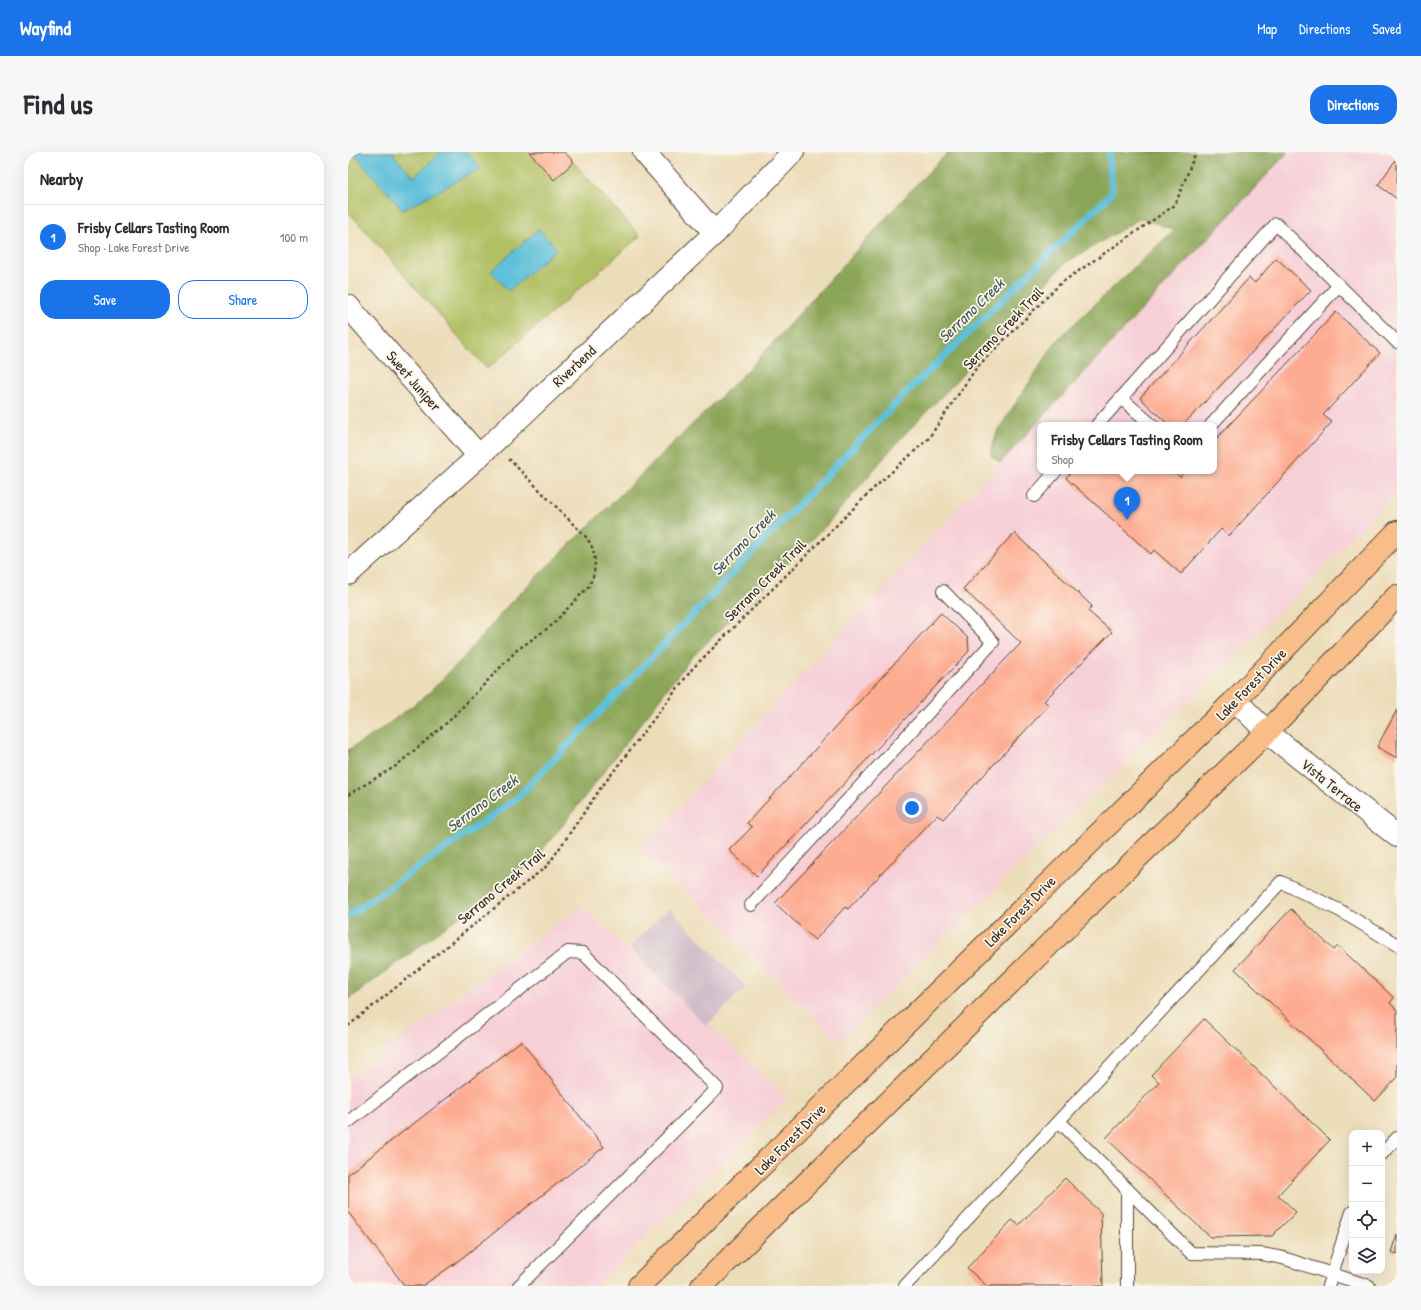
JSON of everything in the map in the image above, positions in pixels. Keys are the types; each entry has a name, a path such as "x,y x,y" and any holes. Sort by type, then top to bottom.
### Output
{"main road":[{"name":"Lake Forest Drive","path":"639,1286 1235,700 1397,532"},
{"path":"702,1286 1267,732 1397,596"}],"street":[{"path":"644,152 715,233"},
{"name":"Riverbend","path":"348,574 486,450 715,233 794,152"},
{"name":"Sweet Juniper","path":"348,306 486,450"},
{"name":"Vista Terrace","path":"1235,700 1267,732 1397,836"}],"lane":[{"path":"1100,422 1276,224 1397,342"},
{"path":"1214,422 1338,285"},
{"path":"1121,398 1149,422"},
{"path":"1034,496 1053,474"},
{"path":"751,905 993,642 943,590"},
{"path":"905,1286 1282,882 1339,910 1397,945"},
{"path":"348,1122 568,952 583,953 717,1088 519,1286"},
{"path":"1059,1121 1191,1253 1262,1254 1283,1258 1369,1286"},
{"path":"1385,1151 1397,1138"},
{"path":"1127,1189 1127,1286"},
{"path":"1328,1286 1349,1221"}],"path":[{"name":"Serrano Creek Trail","path":"348,1026 548,865 600,789 693,668 873,489 928,439 977,367 1061,283 1175,205 1196,152"},
{"path":"348,795 396,766 444,725 517,650 551,626 589,586 594,574 595,560 593,549 587,538 486,450"}],"shaded area":[{"path":"1288,152 1397,152 1397,492 1303,589 839,1041 641,848 1037,423 1037,474 1217,474 1217,422 1038,422"},
{"path":"581,906 788,1098 596,1286 348,1286 348,1078"},
{"path":"669,908 746,987 706,1026 629,947"}],"green space":[{"path":"348,152 564,152 640,236 487,369 348,211"},
{"path":"948,152 1288,152 1000,463 990,454 997,432 1057,340 1174,230 1141,218 1064,264 969,368 900,439 825,527 691,658 563,825 531,863 348,1000 348,750 376,733 428,694 466,655 510,603 750,368 914,187"}],"water":[{"path":"395,152 393,154 414,177 441,152 466,152 481,168 403,210 353,153"},
{"path":"539,229 557,249 508,291 491,271"}],"building":[{"path":"529,152 564,152 574,162 554,180"},
{"path":"1397,158 1397,199 1378,185"},
{"path":"1276,258 1311,290 1186,422 1166,422 1140,398 1249,278 1255,283"},
{"path":"1336,312 1380,353 1323,415 1332,422 1229,536 1221,529 1181,574 1154,550 1151,554 1066,478 1069,474 1176,474 1180,477 1182,474 1217,474 1217,438"},
{"path":"1014,533 1092,606 1088,611 1112,632 1044,701 1049,705 943,819 937,815 848,909 845,907 815,940 775,903 1021,643 963,589"},
{"path":"941,613 968,638 969,651 757,876 729,850 752,827 747,823"},
{"path":"1397,710 1397,758 1377,747"},
{"path":"1291,909 1334,950 1338,946 1394,998 1390,1003 1397,1010 1397,1078 1375,1101 1235,969"},
{"path":"1204,1019 1330,1140 1278,1195 1296,1212 1272,1236 1210,1237 1106,1138 1159,1082 1151,1075"},
{"path":"521,1041 604,1147 454,1264 422,1286 405,1286 348,1212 348,1174"},
{"path":"1065,1178 1101,1213 1103,1286 987,1286 967,1268 1012,1220 1019,1225"},
{"path":"1397,1234 1397,1254 1391,1252"}],"waterway":[{"name":"Serrano Creek","path":"348,916 516,799 895,404 1112,193 1109,152"}],"place":[{"name":"Frisby Cellars Tasting Room","path":"1127,520"}]}
